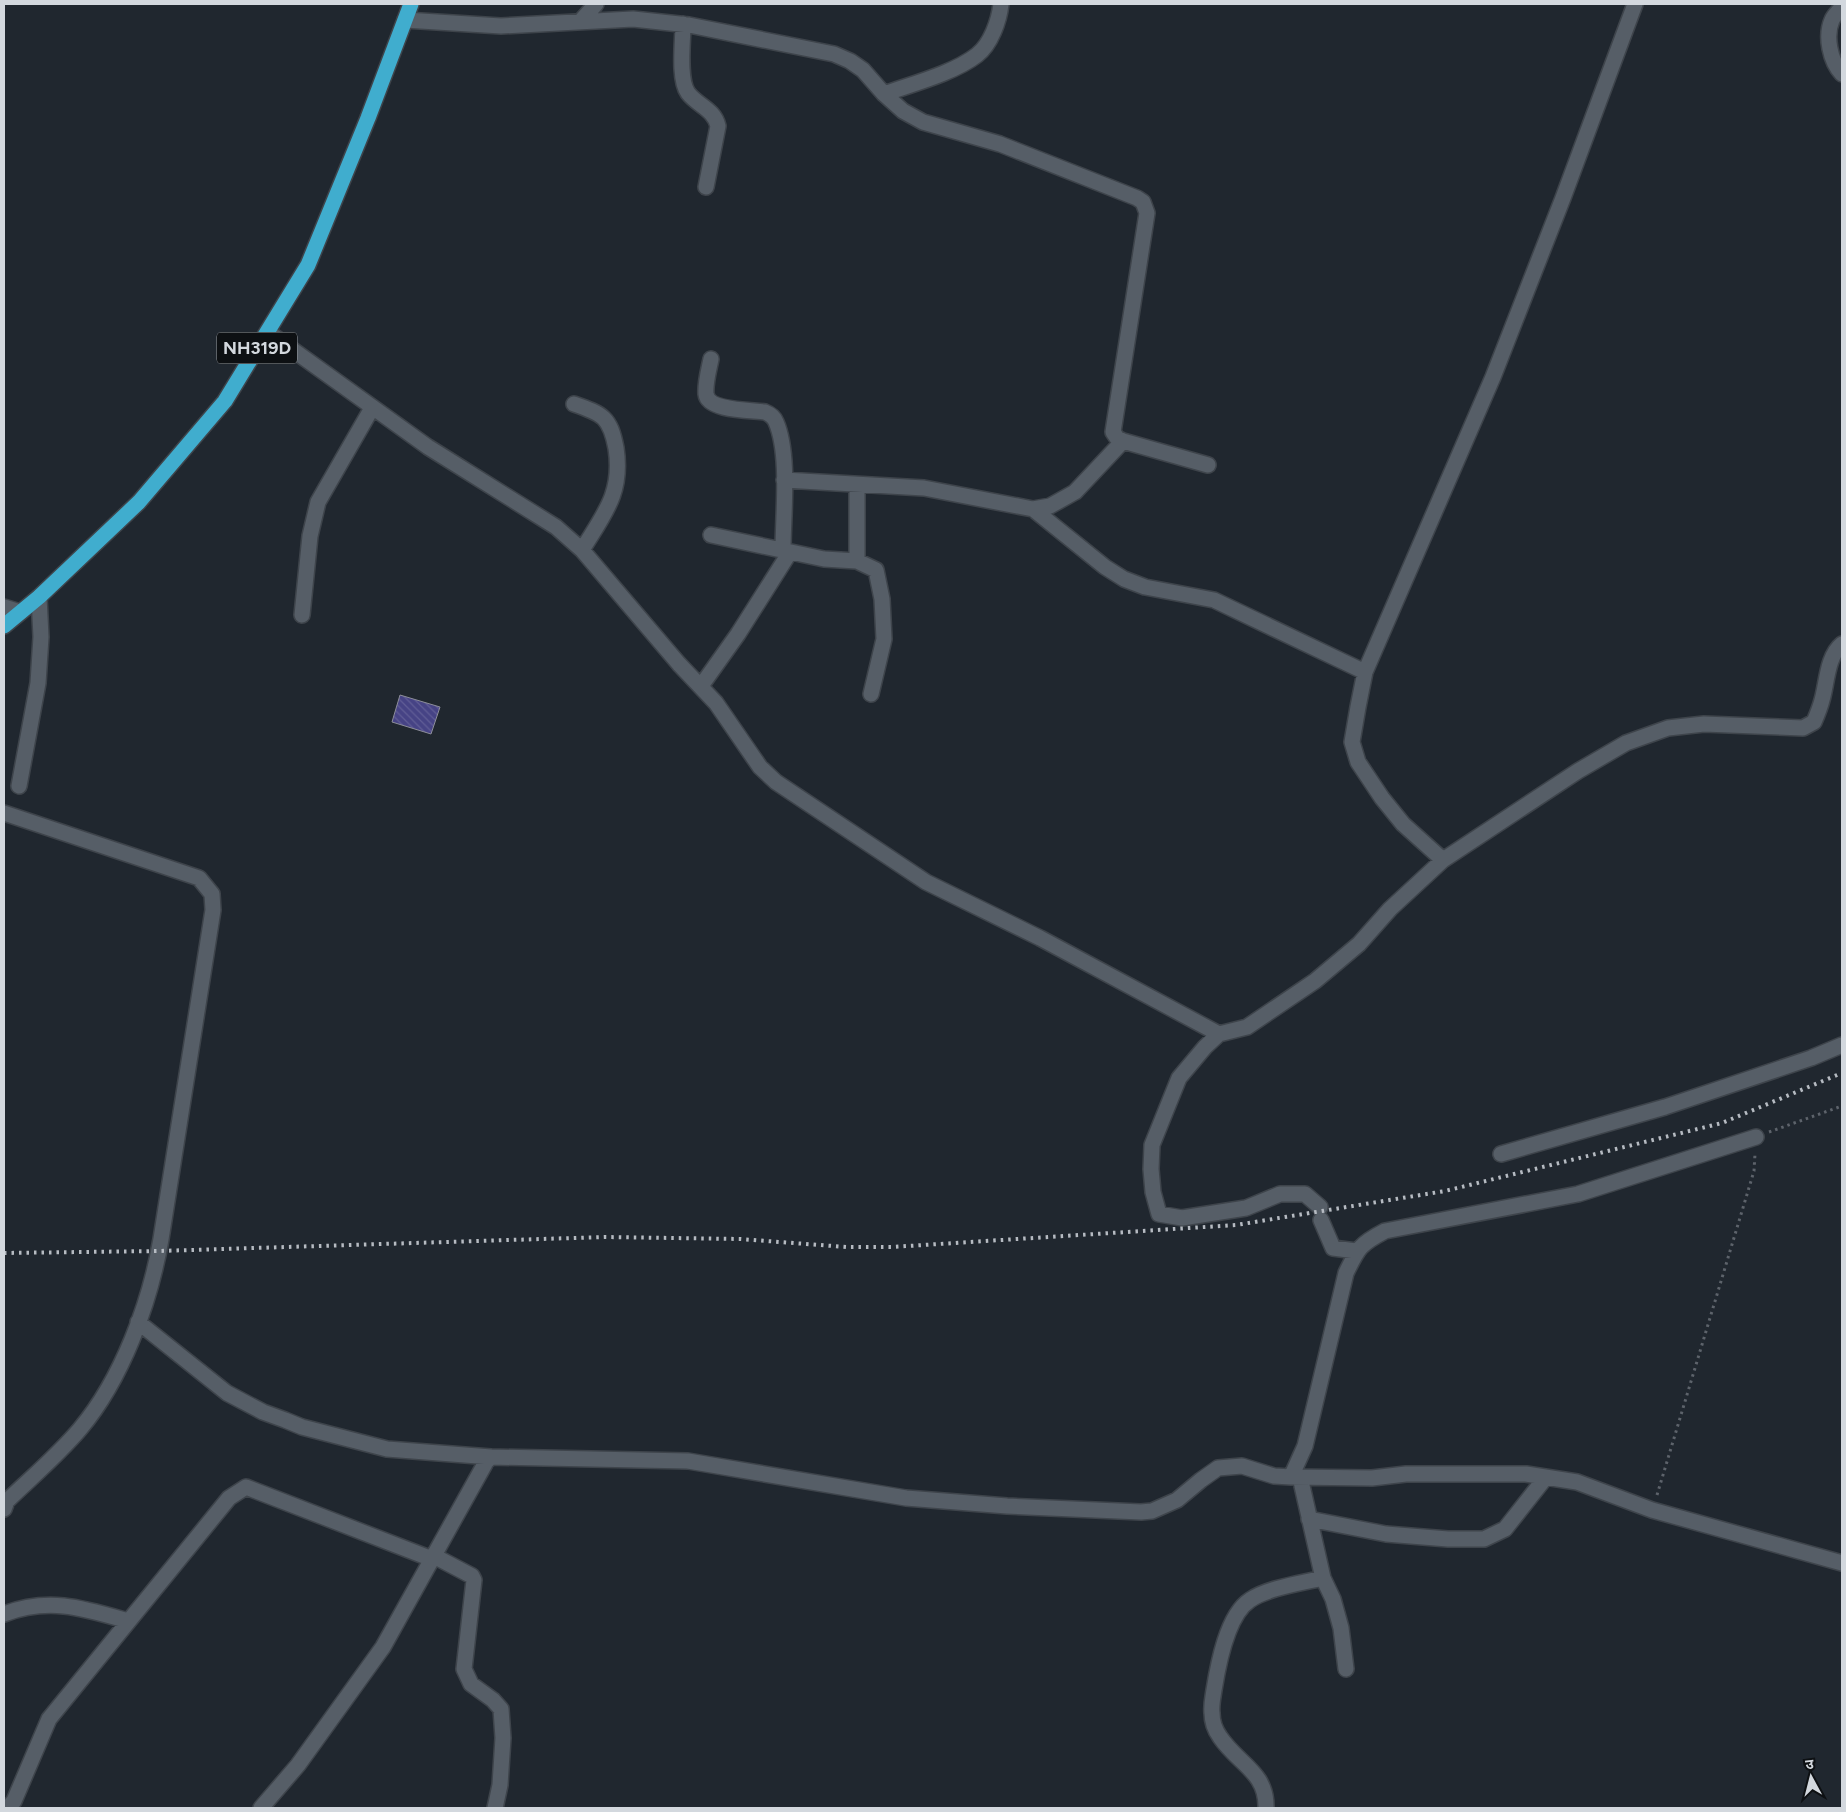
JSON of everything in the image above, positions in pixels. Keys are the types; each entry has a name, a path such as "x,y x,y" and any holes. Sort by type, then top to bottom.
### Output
{"highway":[{"name":"NH319D","path":"4,626 39,597 139,502 224,401 308,265 368,118 411,4"}],"street":[{"path":"580,22 596,4"},
{"path":"884,94 954,68 978,54 990,38 1000,14 1001,4"},
{"path":"1443,860 1403,824 1382,798 1358,762 1352,742 1365,672 1493,377 1563,198 1635,4"},
{"path":"1842,7 1832,18 1828,34 1830,51 1838,70 1842,74"},
{"path":"405,20 501,26 633,19 683,24 834,54 850,61 863,70 884,94 903,111 924,122 1000,144 1144,202 1147,213 1113,432 1116,438 1123,441 1208,465"},
{"path":"683,24 682,80 687,92 711,111 718,126 706,187"},
{"path":"268,332 372,408 428,446 556,527 582,550 611,586 716,703 760,767 776,782 926,882 1040,938 1219,1034"},
{"path":"701,686 738,634 786,551 783,450 776,421 765,412 720,407 707,399 706,392 711,359"},
{"path":"574,404 597,412 606,420 613,434 618,463 616,487 607,508 582,550"},
{"path":"302,616 310,536 318,502 372,408"},
{"path":"784,480 924,488 1033,509 1050,506 1075,492 1123,441"},
{"path":"857,485 857,561"},
{"path":"1033,509 1105,567 1124,579 1145,587 1214,600 1365,672"},
{"path":"711,535 824,559 857,561 876,570 882,599 881,615 884,639 872,694"},
{"path":"19,786 38,683 41,637 39,597"},
{"path":"4,607 20,612"},
{"path":"1356,1251 1333,1248 1321,1214 1305,1194 1280,1194 1246,1208 1182,1218 1159,1214 1151,1169 1152,1145 1179,1078 1205,1047 1219,1034 1247,1027 1315,981 1359,944 1390,909 1443,860 1578,771 1626,743 1668,728 1704,724 1803,728 1814,722 1822,701 1831,662 1839,646 1842,644"},
{"path":"4,813 199,878 212,894 213,910 159,1251 155,1272 138,1322 107,1392 80,1430 7,1501 4,1509"},
{"path":"1501,1154 1665,1107 1812,1058 1842,1045"},
{"path":"1346,1669 1341,1628 1333,1599 1323,1578 1309,1519 1295,1477 1305,1446 1346,1274 1356,1251 1365,1242 1385,1231 1578,1194 1756,1137"},
{"path":"138,1322 227,1393 263,1412 302,1427 387,1449 491,1457 688,1460 906,1498 1007,1506 1141,1512 1152,1510 1177,1500 1218,1468 1242,1466 1274,1476 1295,1477 1372,1478 1406,1474 1526,1474 1577,1482 1652,1510 1842,1563"},
{"path":"261,1808 298,1765 383,1647 486,1462 491,1457"},
{"path":"1309,1519 1386,1534 1448,1539 1484,1538 1505,1528 1546,1477"},
{"path":"8,1808 14,1801 49,1718 229,1498 246,1487 433,1558 472,1576 474,1580 464,1669 472,1684 493,1700 501,1709 503,1738 500,1786 495,1808"},
{"path":"1266,1808 1267,1796 1260,1780 1221,1738 1213,1723 1211,1710 1220,1654 1242,1606 1251,1599 1262,1594 1323,1578"},
{"path":"4,1614 39,1605 77,1607 128,1621"}],"path":[{"path":"1652,1510 1754,1171 1756,1137 1842,1106"}],"building":[{"path":"400,695 440,707 431,734 392,722"}],"railway":[{"path":"4,1253 159,1251 605,1237 740,1239 846,1247 892,1247 1236,1225 1445,1191 1722,1123 1842,1073"}]}
